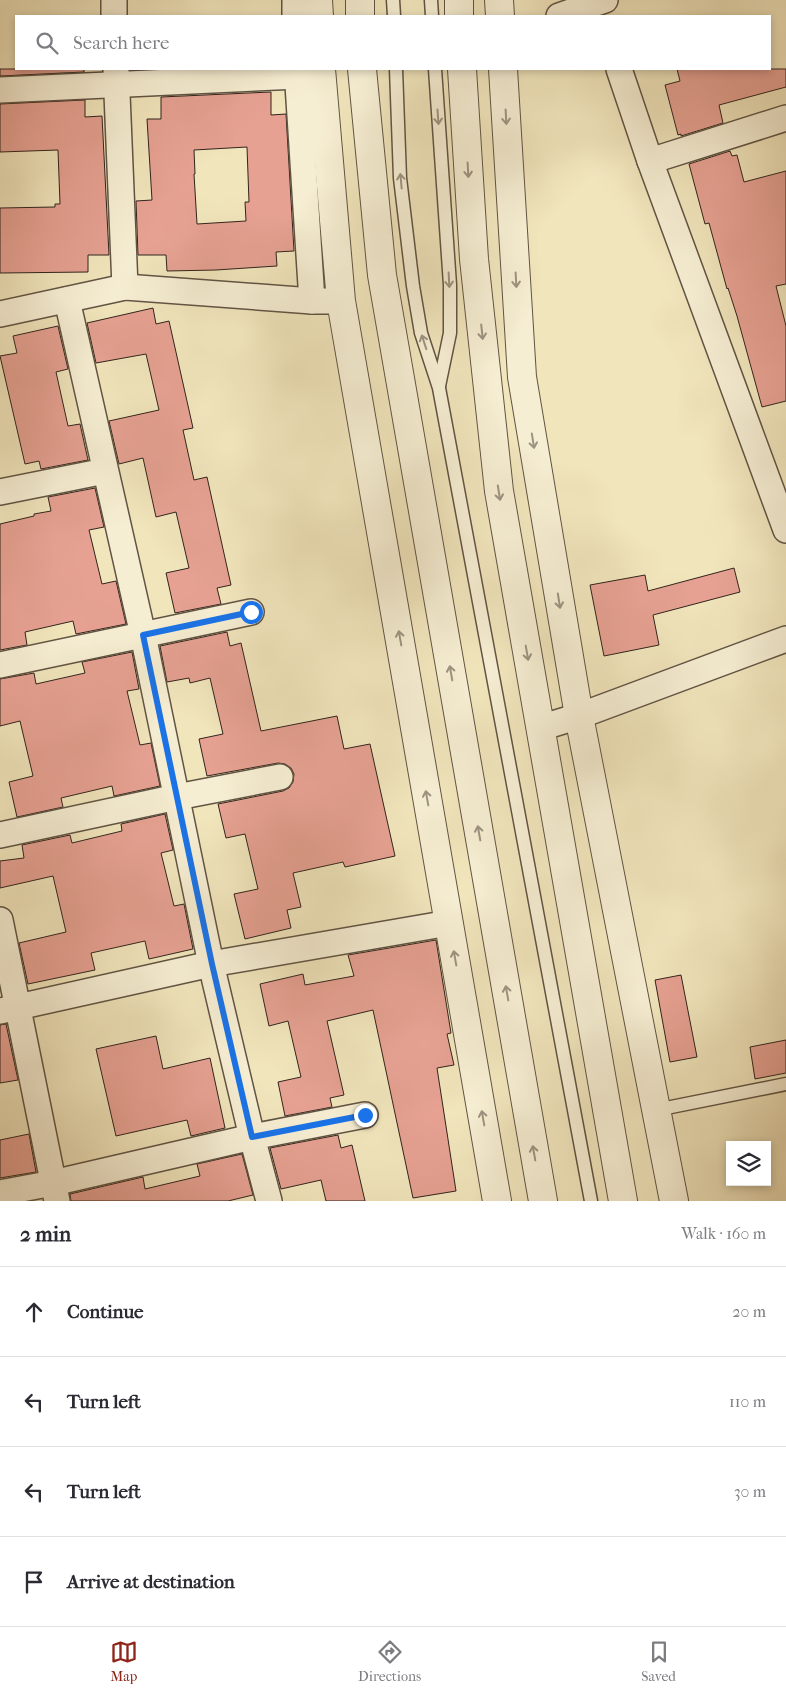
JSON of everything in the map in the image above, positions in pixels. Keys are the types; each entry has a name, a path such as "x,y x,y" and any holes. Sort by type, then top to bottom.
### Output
{"street":[{"path":"114,0 114,15"},
{"path":"295,0 296,15"},
{"path":"318,0 319,15"},
{"path":"360,0 360,15"},
{"path":"458,0 459,15"},
{"path":"500,0 500,15"},
{"path":"563,15 601,6"},
{"path":"362,70 382,275 543,1201"},
{"path":"462,70 474,259 499,491 623,1201"},
{"path":"504,70 522,377 579,716 674,1201"},
{"path":"619,70 650,161 786,530"},
{"path":"0,90 116,77 305,71"},
{"path":"305,71 312,301"},
{"path":"305,71 341,301 497,1201"},
{"path":"116,77 124,287"},
{"path":"650,161 786,118"},
{"path":"0,314 124,287 312,301 341,301"},
{"path":"67,300 143,635 212,964 252,1137 269,1201"},
{"path":"0,492 105,471"},
{"path":"0,665 251,612"},
{"path":"540,728 579,716 786,640"},
{"path":"0,835 280,777"},
{"path":"0,920 8,1009 55,1192"},
{"path":"8,1009 212,964 449,923"},
{"path":"0,1193 55,1192 252,1137 365,1115"}],"lane":[{"path":"393,0 394,15"},
{"path":"431,0 432,15"},
{"path":"396,70 400,178 413,286 421,333 439,388 591,1201"},
{"path":"435,70 450,285 450,333 439,388"},
{"path":"656,1110 786,1084"}],"building":[{"path":"0,69 84,70 84,72 0,76"},
{"path":"786,69 786,87 719,105 723,123 681,136 681,134 678,135 665,85 680,81 677,70"},
{"path":"271,92 271,115 286,114 294,251 276,252 277,266 167,271 166,255 138,255 136,201 152,200 147,119 161,119 161,97","holes":["247,147 249,202 245,202 246,221 197,224 194,150"]},
{"path":"85,100 85,117 102,116 109,255 88,255 88,272 0,273 0,208 55,207 55,204 60,204 58,150 0,152 0,104"},
{"path":"730,151 732,156 737,155 744,182 786,171 786,284 776,286 786,326 786,401 762,407 737,316 727,289 709,223 705,224 689,164"},
{"path":"153,308 156,324 169,321 193,428 183,430 194,480 207,477 231,585 217,588 221,604 175,613 166,573 189,568 176,512 156,517 143,458 119,464 109,421 159,410 146,354 96,363 87,323"},
{"path":"58,326 68,369 56,372 68,426 80,424 88,460 41,469 39,461 25,464 0,356 17,353 13,336"},
{"path":"95,488 104,527 89,530 102,584 116,581 126,624 76,634 73,621 25,632 27,645 0,650 0,524 51,511 48,497"},
{"path":"734,568 740,592 653,615 659,645 604,656 590,585 645,575 648,591"},
{"path":"227,632 230,646 241,643 261,731 337,716 344,749 370,744 395,856 345,867 343,862 293,873 301,907 287,910 291,928 245,939 234,894 258,889 245,834 226,838 218,804 283,791 289,788 293,782 294,774 291,768 285,764 278,763 207,776 199,739 223,734 210,678 190,683 189,678 167,682 160,646"},
{"path":"132,652 139,689 127,691 140,745 151,743 160,786 114,796 112,786 61,798 63,807 17,817 9,782 33,776 20,721 0,726 0,679 34,673 36,684 85,673 82,662"},
{"path":"165,814 173,850 161,853 174,906 184,904 193,949 149,959 145,941 91,953 95,970 28,984 19,943 66,932 53,876 0,888 0,861 24,858 22,845 70,835 72,843 122,831 121,824"},
{"path":"436,940 451,1033 447,1034 454,1065 437,1068 456,1191 413,1198 373,1010 327,1021 344,1095 330,1098 332,1107 285,1116 278,1082 301,1077 288,1021 269,1026 260,984 303,974 305,985 354,976 348,955"},
{"path":"681,975 697,1057 670,1062 655,980"},
{"path":"6,1024 18,1080 0,1083 0,1025"},
{"path":"156,1036 163,1069 210,1058 225,1128 191,1136 187,1120 116,1136 96,1049"},
{"path":"786,1040 786,1073 755,1079 750,1047"},
{"path":"29,1134 36,1172 0,1178 0,1140"},
{"path":"338,1135 341,1148 352,1145 365,1201 326,1201 321,1180 281,1189 270,1148"},
{"path":"242,1154 253,1195 228,1201 71,1201 70,1194 143,1177 145,1189 200,1176 197,1164"}],"route":[{"path":"251,612 143,635 212,964 252,1137 365,1115"}]}
